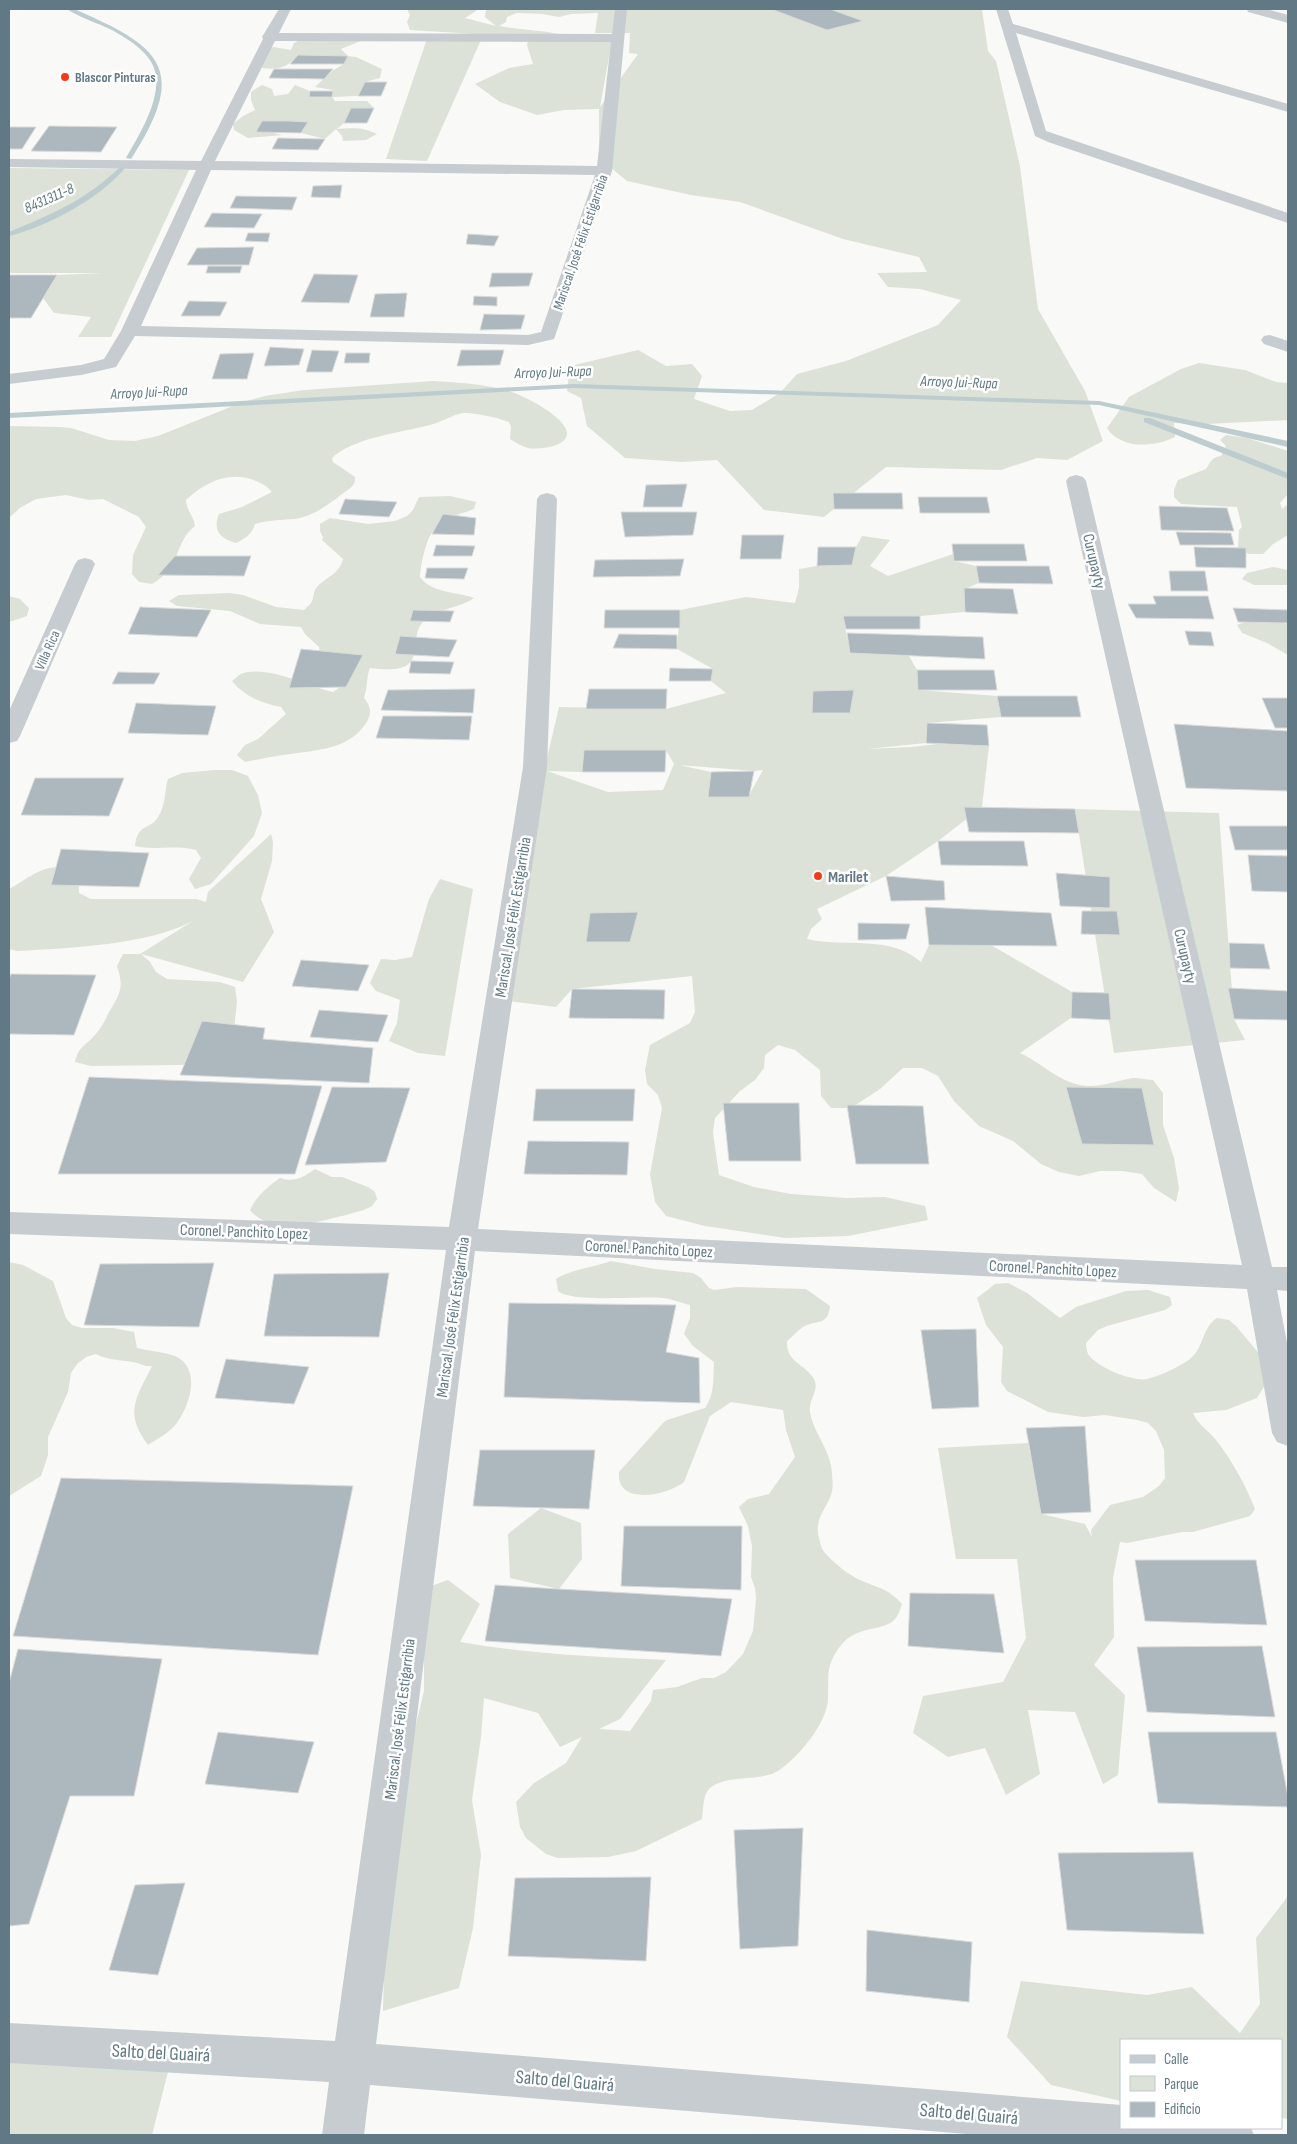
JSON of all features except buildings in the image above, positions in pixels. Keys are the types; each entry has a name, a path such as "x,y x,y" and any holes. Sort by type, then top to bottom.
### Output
{"street":[{"path":"9,379 81,370 110,363 130,331 205,167 285,9"},
{"name":"Mariscal. José Félix Estigarribia","path":"130,331 528,340 548,335 604,171 621,9"},
{"path":"1002,9 1040,133 1288,218"},
{"path":"1253,9 1288,19"},
{"path":"1008,27 1288,108"},
{"path":"270,37 618,38"},
{"path":"9,163 604,171"},
{"path":"1270,340 1288,347"},
{"name":"Curupayty","path":"1076,481 1274,1278 1288,1433"},
{"name":"Mariscal. José Félix Estigarribia","path":"343,2135 462,1239 535,767 547,498"},
{"name":"Villa Rica","path":"9,736 86,564"},
{"name":"Coronel. Panchito Lopez","path":"9,1223 462,1239 1274,1278"},
{"name":"Salto del Guairá","path":"9,2043 354,2063 1120,2126"},
{"path":"1155,2129 1233,2135"}],"green space":[{"path":"407,9 477,9 465,18 496,26 485,17 486,9 982,9 988,51 996,61 1020,166 1038,309 1085,391 1103,441 1067,460 1037,458 1001,470 886,467 824,517 764,510 717,460 682,462 625,458 587,426 581,398 567,391 570,366 638,350 666,366 692,364 702,376 694,399 730,411 752,410 780,393 797,374 846,361 938,325 961,300 920,289 888,287 877,273 927,272 919,257 843,239 740,202 691,195 627,181 599,158 599,109 564,110 537,115 500,102 475,84 509,68 533,64 527,45 528,41 494,35 410,30 407,22 410,15","holes":["517,13 559,17 571,14 598,13 595,33 630,33 629,53 638,54 600,107 612,40 553,37 559,34 499,26 506,22 507,17"]},
{"path":"302,39 363,40 341,49 348,56 356,57 382,69 380,78 365,82 358,96 332,97 333,90 315,87 332,71 344,64 347,56 298,55 290,63 282,67 273,69 262,68 261,55 273,47 291,50 294,43"},
{"path":"427,39 481,40 427,161 386,159"},
{"path":"262,85 272,89 274,96 288,94 295,85 310,91 309,97 332,97 335,101 367,101 374,108 351,108 344,123 337,129 362,129 377,134 366,140 343,141 342,136 336,129 325,139 301,133 307,122 290,121 269,132 282,135 248,138 234,130 233,124 255,110 251,100 251,92"},
{"path":"9,168 189,170 111,337 78,337 91,317 54,313 43,298 57,275 104,273 9,273"},
{"path":"1199,363 1245,370 1276,382 1288,383 1288,420 1206,424 1174,423 1175,437 1158,443 1148,444 1129,443 1121,440 1107,428 1129,397 1181,369"},
{"path":"433,381 485,386 502,389 518,395 537,404 555,416 566,429 567,435 564,440 553,446 528,448 510,439 511,427 509,422 473,413 463,413 430,425 352,445 332,458 333,462 355,477 353,485 349,489 307,516 255,524 248,535 236,543 222,537 217,530 219,514 242,507 272,492 263,484 246,478 227,477 218,480 201,488 186,500 195,526 188,532 168,570 152,584 139,582 132,574 133,555 146,527 139,517 103,499 89,500 66,495 36,499 20,508 9,518 9,426 71,428 109,440 135,441 158,436 243,402 265,396 304,390"},
{"path":"1226,435 1247,438 1288,451 1288,494 1280,503 1282,509 1288,504 1288,535 1273,544 1263,554 1249,554 1238,549 1239,530 1242,527 1237,507 1181,504 1174,497 1174,490 1178,480 1206,469 1213,459 1221,456 1226,446 1220,440"},
{"path":"450,496 476,502 474,509 449,518 436,527 428,540 420,577 438,589 474,598 427,618 420,626 411,661 404,667 391,669 370,668 364,698 370,708 370,715 364,726 349,740 331,747 245,762 237,755 245,745 258,739 286,714 281,707 267,704 248,695 237,687 232,681 239,675 251,672 275,674 333,692 343,685 320,655 319,647 305,634 301,627 260,624 230,611 177,606 169,601 179,595 230,593 243,595 276,607 304,610 311,602 317,587 339,569 343,559 322,540 320,524 330,518 368,524 395,521 407,516 413,510 419,497"},
{"path":"862,536 890,540 870,566 888,576 953,554 954,561 976,566 979,583 964,589 965,612 920,616 843,616 850,653 909,656 917,670 919,690 997,696 1001,717 927,723 926,743 867,749 938,744 989,746 982,807 938,841 886,876 817,909 822,919 811,929 807,939 881,945 908,953 921,962 929,945 991,945 1072,992 1071,1018 1020,1053 1064,1080 1080,1085 1094,1086 1134,1078 1153,1080 1163,1093 1163,1125 1174,1158 1179,1188 1176,1202 1154,1188 1142,1174 1122,1171 1100,1171 1079,1176 1059,1172 1041,1164 1013,1141 979,1126 954,1101 938,1076 922,1068 903,1068 880,1089 851,1108 831,1108 821,1096 820,1070 795,1050 778,1045 765,1055 764,1068 755,1080 740,1091 715,1118 713,1132 719,1175 754,1187 791,1194 847,1198 885,1197 925,1206 928,1220 848,1236 785,1238 705,1226 666,1216 655,1202 650,1174 662,1108 658,1095 647,1084 645,1070 650,1045 690,1023 695,1012 692,976 572,989 556,1007 499,1000 544,771 559,707 666,709 726,693 711,681 713,669 677,649 680,610 746,597 795,603 799,588 799,569 817,566 852,565 856,547","holes":["585,750 666,750 674,764 663,790 608,792 547,771 582,772","679,765 754,771 763,770 748,797 708,797 711,772"]},
{"path":"1273,567 1288,570 1288,585 1254,585 1242,579 1247,573"},
{"path":"9,596 20,599 29,608 27,616 9,622"},
{"path":"1263,619 1288,624 1288,655 1267,643 1242,633 1237,625"},
{"path":"232,770 248,776 258,795 262,813 254,836 211,884 195,889 189,879 201,858 196,850 135,846 136,839 141,830 152,824 161,812 168,779 182,773"},
{"path":"1075,809 1219,813 1234,1019 1245,1040 1114,1053"},
{"path":"271,834 273,842 272,861 261,899 274,932 243,982 141,954 150,962 156,972 167,979 220,982 235,987 237,1001 234,1030 198,1060 181,1065 91,1066 75,1062 80,1050 102,1026 120,992 121,981 117,966 123,954 140,954 193,921 154,935 108,944 17,951 9,949 9,889 42,870 58,867 78,872 79,893 91,899 196,899 206,902 208,892"},
{"path":"440,879 473,889 445,1056 418,1053 389,1041 397,1023 400,1000 376,991 370,983 381,959 395,960 412,957 429,899"},
{"path":"315,1169 332,1177 342,1177 368,1187 375,1192 377,1199 372,1206 364,1210 304,1224 288,1225 273,1223 260,1219 250,1210 263,1192 280,1178 290,1180 303,1177"},
{"path":"611,1261 655,1269 693,1273 701,1278 709,1288 714,1290 737,1287 806,1289 830,1306 829,1313 824,1320 803,1327 787,1341 790,1354 814,1379 816,1387 810,1412 831,1465 832,1492 818,1526 821,1547 845,1571 860,1580 887,1591 902,1604 898,1615 893,1621 855,1634 842,1644 830,1664 827,1707 823,1718 803,1749 786,1765 770,1775 717,1784 705,1796 702,1819 636,1851 608,1857 558,1858 546,1854 526,1838 520,1827 516,1802 534,1783 566,1763 582,1737 560,1747 538,1713 484,1698 481,1737 472,1800 481,1855 473,1928 459,1988 383,2011 386,1901 400,1792 424,1691 424,1637 428,1587 448,1580 480,1604 460,1642 537,1652 666,1660 620,1719 599,1729 630,1731 651,1701 653,1690 677,1687 702,1678 714,1678 726,1672 743,1654 753,1631 756,1599 751,1577 752,1546 748,1526 739,1507 748,1499 769,1494 795,1457 786,1430 783,1410 731,1402 710,1416 684,1482 667,1491 656,1494 634,1494 626,1490 620,1483 619,1472 663,1423 705,1408 712,1392 714,1362 693,1346 684,1334 690,1318 690,1305 663,1298 577,1297 558,1291 556,1279 561,1276"},
{"path":"9,1262 23,1265 53,1281 66,1318 72,1325 82,1328 113,1328 134,1332 137,1348 175,1356 189,1369 191,1388 186,1407 176,1424 148,1445 140,1433 134,1414 138,1396 152,1366 110,1359 96,1354 86,1357 77,1364 71,1373 68,1392 48,1437 48,1455 41,1476 9,1496"},
{"path":"1008,1283 1027,1293 1060,1318 1076,1307 1126,1291 1148,1290 1170,1297 1172,1305 1165,1310 1107,1326 1098,1330 1086,1343 1088,1354 1092,1359 1106,1368 1133,1378 1152,1378 1186,1362 1195,1354 1212,1322 1217,1318 1229,1320 1262,1357 1265,1385 1257,1398 1226,1410 1193,1413 1200,1424 1216,1440 1238,1473 1255,1509 1250,1516 1193,1532 1182,1532 1127,1543 1120,1542 1113,1578 1114,1637 1094,1665 1125,1695 1118,1775 1103,1784 1075,1712 1028,1710 1040,1774 1006,1795 985,1748 948,1757 913,1733 923,1696 1003,1682 1026,1638 1017,1559 956,1559 938,1448 1028,1443 1041,1514 1085,1524 1092,1537 1091,1530 1110,1505 1143,1497 1159,1486 1165,1478 1164,1450 1156,1431 1148,1423 1105,1415 1083,1417 1048,1412 1007,1391 1001,1382 1003,1347 986,1325 977,1298 995,1284"},
{"path":"541,1508 581,1523 582,1559 559,1589 510,1578 508,1534"},
{"path":"1288,1896 1288,2119 1282,2118 1282,2039 1120,2039 1120,2101 1051,2085 1007,2037 1021,1981 1147,1995 1192,1987 1240,2033 1260,2004 1256,1938"},
{"path":"9,2043 173,2052 152,2135 9,2135"}],"waterway":[{"name":"8431311-8","path":"70,9 125,35 144,49 158,69 158,95 154,109 142,136 129,158"},
{"name":"8431311-8","path":"9,234 70,208 98,190 123,167"},
{"name":"Arroyo Jui-Rupa","path":"9,416 574,386 1099,403 1288,444"},
{"name":"Arroyo Jui-Rupa","path":"1147,420 1288,476"}],"place":[{"name":"Blascor Pinturas","path":"65,77"},
{"name":"Marilet","path":"818,876"}]}
